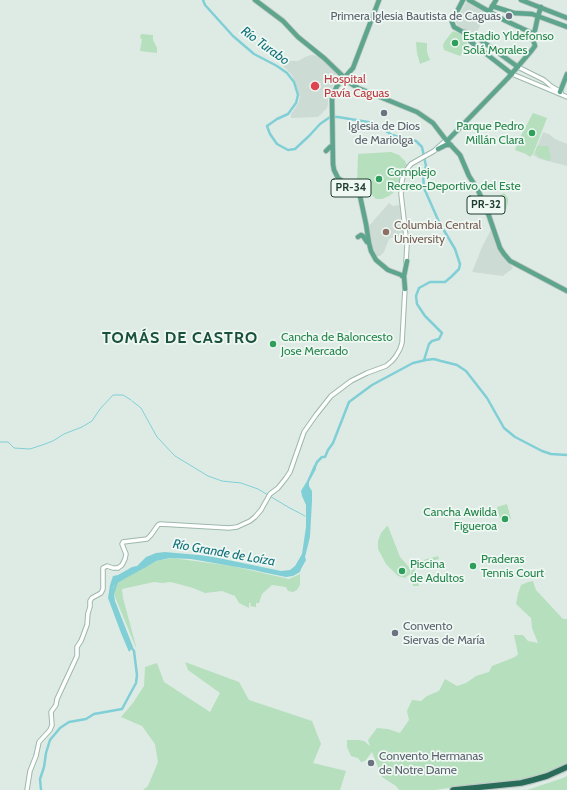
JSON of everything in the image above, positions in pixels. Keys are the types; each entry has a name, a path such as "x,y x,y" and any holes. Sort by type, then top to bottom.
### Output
{"highway":[{"path":"453,790 533,780 567,768"},
{"path":"465,790 534,782 567,768"}],"main road":[{"name":"PR-32","path":"256,0 283,21 298,38 324,58 354,86 417,112 430,120 461,154 469,175 479,191 492,221 501,249 506,256 512,261 567,291"},
{"path":"343,77 348,76 354,64 379,0"},
{"path":"534,34 466,0 455,19 457,27 518,67 544,80 567,96"},
{"path":"489,12 496,0"},
{"path":"521,0 567,18"},
{"path":"492,6 514,14 532,14 567,27"},
{"path":"427,155 446,145 448,141 512,74 535,46 534,34 541,8"},
{"path":"471,36 471,42 512,74 567,96"},
{"path":"343,77 345,73 350,71"},
{"path":"560,92 567,74"},
{"name":"PR-32","path":"343,77 360,88 412,108 423,114 439,128 448,141"},
{"name":"PR-34","path":"343,77 333,94 332,100 332,170 339,182 352,189 359,196 367,242 370,253 375,261 379,266 388,272 402,276"},
{"path":"423,114 439,128"},
{"path":"28,790 30,771 37,754 39,742 50,730 52,725 50,712 56,705 78,654 76,650 87,624 90,601 103,589 103,568 107,566 118,568 122,565 126,554 122,544 123,542 147,539 160,524 235,528 253,519 264,506 270,494 278,488 290,472 304,432 331,396 351,381 389,363 396,356 402,343 404,287 407,261 403,218 398,193 407,168 448,141"},
{"path":"332,146 332,153"},
{"name":"PR-34","path":"332,153 334,170 338,178 359,192 368,220 369,243 376,260 388,270 402,276"},
{"path":"402,180 401,194 405,253 402,276 404,287"},
{"path":"402,185 398,193 402,204"},
{"path":"358,237 362,235 367,242"},
{"path":"402,276 407,261"}],"shaded area":[{"path":"467,1 487,13 475,35 458,26 456,22"},
{"name":"Hospital Pavía Caguas","path":"312,55 319,56 338,75 339,78 333,85 328,97 327,108 318,117 291,118 291,114 298,104 300,97 292,75 280,61 298,61"},
{"path":"543,132 567,144 567,166 540,159 533,155"},
{"name":"Columbia Central University","path":"389,203 393,206 400,205 403,236 389,239 384,252 380,256 376,256 373,253 368,227"},
{"path":"492,228 501,253 513,268 503,276 472,272 482,247"}],"green space":[{"name":"Estadio Yldefonso Solá Morales","path":"453,31 462,35 467,42 467,47 460,56 444,50 443,45"},
{"path":"141,34 153,35 157,53 140,51 142,39 140,38"},
{"path":"416,42 427,43 427,52 430,60 420,64"},
{"name":"Parque Pedro Millán Clara","path":"533,113 547,118 533,154 530,157 515,150 517,143"},
{"path":"537,146 548,146 551,158 549,161 539,157 536,154 535,152"},
{"name":"Complejo Recreo-Deportivo del Este","path":"391,152 399,155 407,165 404,168 397,188 393,193 382,199 376,199 366,189 357,184 358,154"},
{"path":"504,193 508,198 508,202 506,209 503,212 498,211 494,200"},
{"path":"507,504 511,519 501,522 497,507"},
{"path":"387,526 400,557 409,567 410,574 405,578 398,576 386,564 378,549 378,541 381,533"},
{"path":"438,556 439,559 414,567 419,586 413,586 410,577 412,568 409,564"},
{"path":"172,558 232,566 289,579 300,574 300,585 297,590 293,592 288,591 286,587 272,585 262,594 259,603 256,603 256,607 250,606 251,603 249,603 249,608 239,603 235,596 222,591 205,593 171,582 154,582 122,589 137,650 113,592 117,581 156,561"},
{"path":"533,581 536,590 563,619 567,619 567,764 552,771 527,779 435,790 399,790 396,786 382,777 372,752 365,761 361,762 358,758 351,756 347,747 347,740 364,741 370,746 368,740 377,728 388,729 400,733 409,720 407,711 412,700 421,701 427,696 439,691 445,679 457,686 466,683 476,676 489,672 492,666 515,657 518,654 514,635 523,635 528,641 538,643 532,628 531,618 516,604 521,585"},
{"path":"185,662 239,682 249,700 312,721 321,744 313,763 346,771 340,790 143,790 148,786 158,762 155,744 142,726 121,717 133,703 144,686 145,667 157,663 164,682 210,712 220,693 188,670"},
{"path":"567,776 567,790 527,790 563,778"}],"water":[{"path":"314,465 316,465 316,469 309,482 309,486 312,491 310,537 305,557 306,560 300,572 293,576 286,577 191,559 170,558 156,561 115,584 113,588 115,601 133,647 129,652 108,598 113,576 137,566 146,557 156,553 165,552 209,556 281,571 290,570 295,566 302,554 306,527 306,505 301,491"}],"waterway":[{"name":"Río Turabo","path":"203,0 205,5 233,36 254,54 287,73 294,82 298,95 296,103 288,114 267,126 270,134 277,144 288,150 295,149 320,124 330,117 338,117 374,123 392,135 416,141 422,147 426,166 423,175 424,188 439,222 455,249 460,264 459,269 445,282 430,282 419,288 416,296 417,304 425,316 442,333 439,339 432,341 429,344 424,360"},
{"name":"Río Grande de Loíza","path":"314,469 317,462 322,457 325,457 333,443 349,402 372,385 413,363 434,359 457,365 466,371 487,398 504,428 515,437 542,451 551,454 567,455"},
{"path":"0,442 8,442 14,448 30,449 53,441 64,434 82,427 92,421 100,409 113,395 123,395 131,400"},
{"path":"132,401 141,408 157,437 175,456 208,476 222,481 241,483 258,489 305,516"},
{"name":"Río Grande de Loíza","path":"113,593 117,581"},
{"name":"Río Grande de Loíza","path":"41,790 40,779 46,753 50,740 60,728 69,722 86,719 94,714 122,709 136,683 137,675 134,651 131,647"}],"place":[{"name":"Primera Iglesia Bautista de Caguas","path":"509,16"},
{"name":"Estadio Yldefonso Solá Morales","path":"455,43"},
{"name":"Hospital Pavía Caguas","path":"315,86"},
{"name":"Iglesia de Dios de Mariolga","path":"384,113"},
{"name":"Parque Pedro Millán Clara","path":"532,133"},
{"name":"Complejo Recreo-Deportivo del Este","path":"379,179"},
{"name":"Columbia Central University","path":"386,232"},
{"name":"Cancha de Baloncesto Jose Mercado","path":"273,344"},
{"name":"Cancha Awilda Figueroa","path":"505,519"},
{"name":"Praderas Tennis Court","path":"473,566"},
{"name":"Piscina de Adultos","path":"402,571"},
{"name":"Convento Siervas de María","path":"395,633"},
{"name":"Convento Hermanas de Notre Dame","path":"371,763"}],"district":[{"name":"TOMÁS DE CASTRO","path":"180,338"}]}
